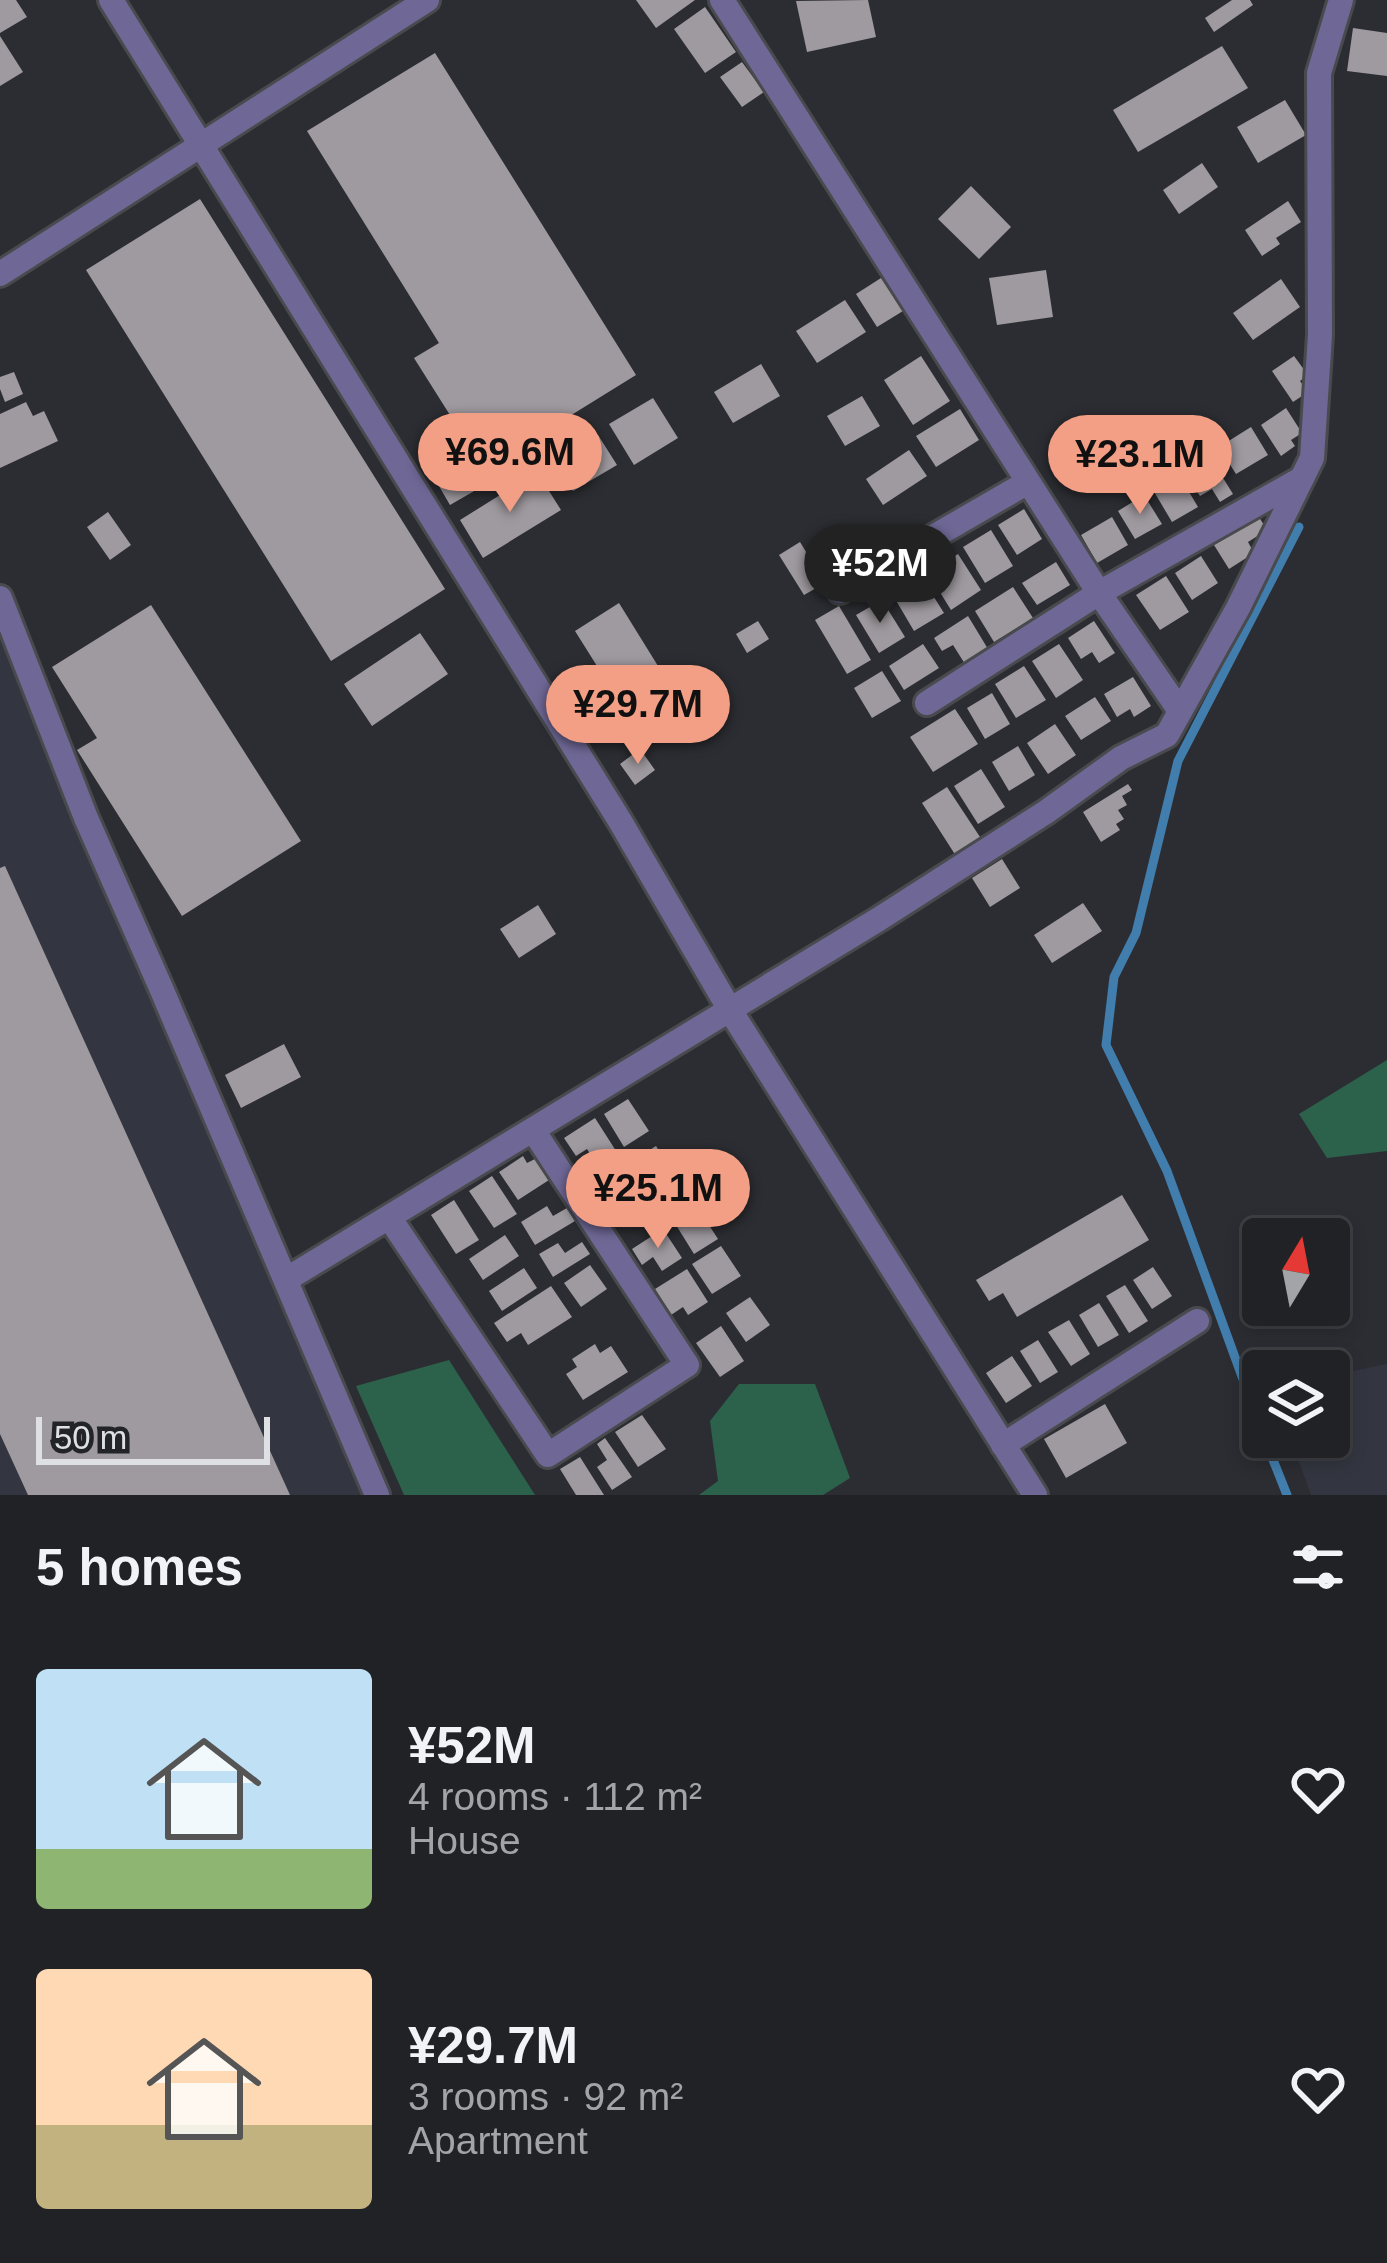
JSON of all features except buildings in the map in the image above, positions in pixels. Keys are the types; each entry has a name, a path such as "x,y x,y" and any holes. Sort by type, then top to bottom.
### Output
{"street":[{"path":"111,0 620,820 730,1010 1035,1495"},
{"path":"0,274 427,0"},
{"path":"722,0 1028,482 1180,711"},
{"path":"286,1279 730,1010 1046,812 1121,758 1166,735 1238,608 1312,458 1320,335 1319,73 1341,0"},
{"path":"927,703 1100,593 1301,479"},
{"path":"840,591 1028,482"},
{"path":"0,598 86,818 377,1495"},
{"path":"389,1217 548,1455 687,1365 533,1130"},
{"path":"1004,1445 1197,1321"}],"shaded area":[{"path":"0,635 194,1101 365,1495 0,1495"},
{"path":"1387,1364 1387,1495 1311,1495 1298,1458 1350,1458 1350,1372"}],"green space":[{"path":"1387,1060 1387,1151 1327,1158 1299,1114"},
{"path":"449,1360 535,1495 404,1495 356,1386"},
{"path":"739,1384 815,1384 850,1478 823,1495 699,1495 718,1481 710,1421"}],"waterway":[{"path":"1242,1376 1167,1171 1106,1045 1114,977 1136,933 1178,761 1299,527"},
{"path":"1272,1458 1287,1495"}]}
